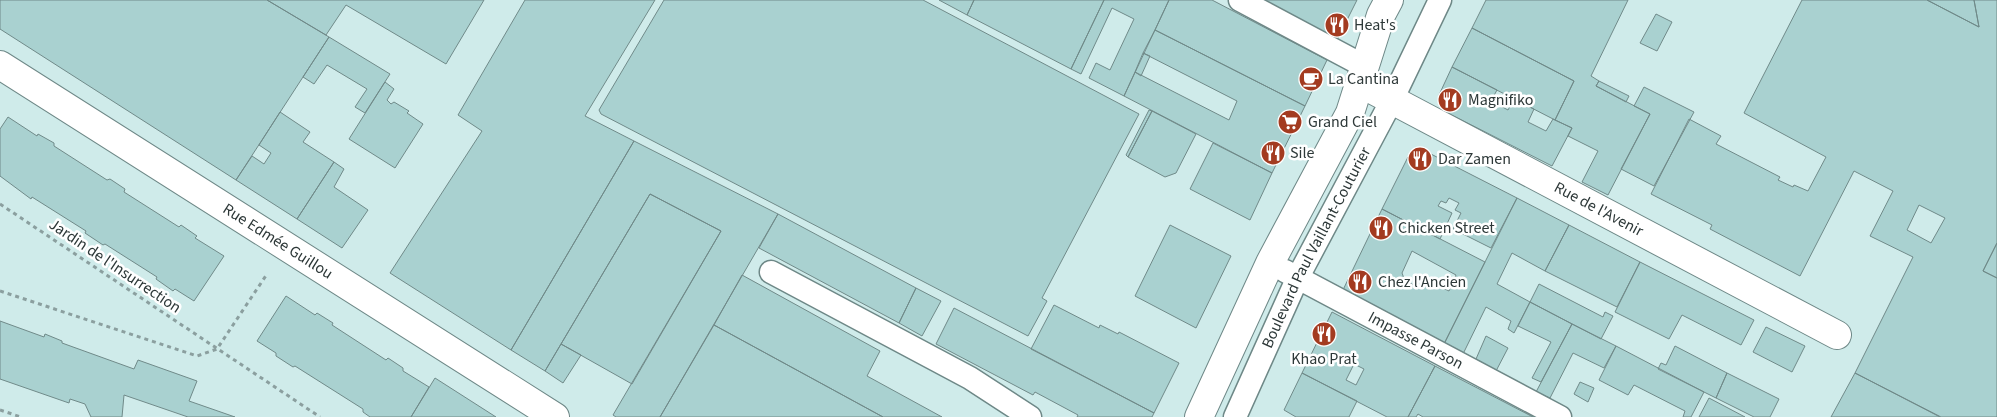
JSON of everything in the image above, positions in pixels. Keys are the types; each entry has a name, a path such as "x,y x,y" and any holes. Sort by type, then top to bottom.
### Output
{"street":[{"name":"Boulevard Paul Vaillant-Couturier","path":"1199,417 1270,263 1350,113 1381,15 1389,0"},
{"name":"Rue Edmée Guillou","path":"0,65 555,417"},
{"name":"Rue de l'Avenir","path":"1362,74 1392,100 1837,335"}],"lane":[{"path":"1240,0 1362,74"},
{"name":"Boulevard Paul Vaillant-Couturier","path":"1235,417 1298,277 1392,100 1440,0"},
{"name":"Impasse Parson","path":"1270,263 1560,417"},
{"path":"772,272 970,378 1030,417"}],"path":[{"name":"Jardin de l'Insurrection","path":"0,204 320,417"},
{"path":"0,291 197,356 217,349 285,246"},
{"path":"0,410 21,417"}],"building":[{"path":"0,0 267,0 329,37 236,180 0,29"},
{"path":"267,0 484,0 446,64 346,5 326,35"},
{"path":"525,0 655,0 585,116 634,141 511,350 390,273 482,131 458,115"},
{"path":"664,0 923,0 1139,114 1042,298 1047,301 1028,336 601,114 599,110"},
{"path":"939,0 974,0 967,15"},
{"path":"974,0 1104,0 1071,69 967,15"},
{"path":"1104,0 1169,0 1124,96 1089,78 1096,63 1110,70 1134,19 1112,8 1081,74 1071,69"},
{"path":"1169,0 1212,0 1327,60 1305,106 1155,30"},
{"path":"1266,0 1357,0 1337,40 1265,2"},
{"path":"1486,0 1628,0 1591,76 1599,81 1596,86 1650,114 1608,195 1582,182 1598,151 1568,136 1572,128 1555,120 1574,81 1472,28"},
{"path":"1802,0 1927,0 1979,27 1974,0 1997,0 1997,243 1983,271 1997,278 1997,417 1941,417 1855,373 1913,257 1870,236 1893,191 1854,171 1800,276 1710,229 1712,225 1651,194 1689,119 1721,136 1716,144 1780,177 1778,180 1808,191 1826,157 1744,113","holes":["1919,205 1945,218 1931,243 1907,230"]},
{"path":"1927,0 1974,0 1979,27"},
{"path":"1656,14 1672,22 1657,51 1640,43"},
{"path":"1472,28 1574,81 1555,120 1452,67"},
{"path":"1155,30 1305,106 1272,173 1124,96 1135,72 1229,120 1237,101 1143,53"},
{"path":"329,37 390,74 365,113 355,107 367,89 327,65 314,84 303,77"},
{"path":"1143,53 1150,56 1141,76 1135,72"},
{"path":"1452,67 1497,90 1491,101 1508,110 1514,99 1534,109 1528,122 1546,131 1553,119 1572,128 1552,166 1444,111 1439,95"},
{"path":"1599,81 1629,96 1626,102 1596,86"},
{"path":"385,82 394,89 387,100 391,104 394,102 409,111 407,113 423,124 395,168 349,139"},
{"path":"1644,87 1694,112 1654,186 1621,169 1650,114 1634,106"},
{"path":"1149,110 1152,111 1128,157 1126,155"},
{"path":"1152,111 1196,134 1176,173 1165,177 1128,157"},
{"path":"280,112 310,132 303,142 334,162 297,219 236,180 252,156 264,164 271,153 259,145"},
{"path":"8,117 37,136 38,134 54,143 54,146 107,180 110,179 125,189 124,192 179,227 181,225 197,236 195,238 224,256 194,301 175,289 173,291 156,279 157,277 105,244 103,245 85,233 86,231 32,197 31,199 0,176 0,129"},
{"path":"634,141 778,214 660,417 616,417 613,415 721,231 650,194 545,371 511,350"},
{"path":"1213,143 1272,173 1250,220 1190,189"},
{"path":"1425,151 1517,198 1491,248 1453,229 1461,213 1455,210 1459,203 1449,198 1446,203 1441,201 1438,206 1452,213 1440,239 1382,209 1408,157"},
{"path":"334,162 344,169 334,187 368,210 342,248 297,219"},
{"path":"650,194 721,231 632,384 561,344"},
{"path":"1517,198 1569,225 1545,271 1512,253 1497,284 1530,302 1514,333 1508,329 1511,321 1486,307 1463,354 1444,344"},
{"path":"1382,209 1485,262 1444,344 1342,292","holes":["1412,251 1456,275 1449,291 1424,279 1419,287 1405,281 1402,273"]},
{"path":"778,214 916,288 899,323 759,248"},
{"path":"1170,225 1231,256 1196,328 1135,296"},
{"path":"1569,225 1640,262 1617,307 1545,271"},
{"path":"1997,243 1997,278 1983,271"},
{"path":"1640,262 1754,320 1741,345 1682,315 1669,339 1615,312"},
{"path":"742,275 880,351 867,376 942,417 883,417 714,325"},
{"path":"1539,284 1603,317 1605,312 1613,316 1601,339 1530,302"},
{"path":"916,288 941,301 922,336 899,323"},
{"path":"286,296 315,315 317,313 333,323 332,325 386,360 388,358 403,368 403,371 429,387 411,417 370,417 363,412 363,409 295,366 293,367 257,341"},
{"path":"1530,302 1572,324 1541,382 1532,378 1551,342 1518,326"},
{"path":"1054,305 1099,328 1100,325 1118,334 1119,332 1179,363 1154,413 1031,349"},
{"path":"954,308 1154,413 1152,417 1077,417 1078,415 1035,392 1033,395 936,344"},
{"path":"1332,312 1435,366 1408,417 1387,417 1302,373","holes":["1354,364 1364,369 1356,385 1346,380"]},
{"path":"0,321 44,337 45,334 62,341 62,343 134,369 138,360 197,381 189,401 235,417 188,417 124,395 122,417 91,417 85,404 70,399 69,403 0,379"},
{"path":"1572,324 1616,346 1604,368 1573,353 1550,398 1536,392"},
{"path":"714,325 883,417 660,417"},
{"path":"1766,327 1805,346 1792,372 1753,352"},
{"path":"1486,336 1508,348 1496,371 1476,359"},
{"path":"561,344 581,355 563,383 545,371"},
{"path":"1616,346 1704,392 1691,417 1683,417 1685,411 1634,385 1628,395 1599,380"},
{"path":"1675,346 1727,373 1716,398 1658,369 1661,363 1666,365"},
{"path":"1435,366 1533,417 1423,417 1418,414 1416,417 1408,417"},
{"path":"1302,373 1357,401 1349,417 1296,417 1284,410"},
{"path":"1727,373 1779,399 1770,417 1754,417 1716,398"},
{"path":"1855,373 1940,417 1831,417"},
{"path":"435,378 496,417 411,417"},
{"path":"1580,382 1594,388 1588,402 1574,394"},
{"path":"1709,398 1745,417 1699,417"}],"place":[{"name":"Heat's","path":"1337,25"},
{"name":"La Cantina","path":"1311,79"},
{"name":"Magnifiko","path":"1450,100"},
{"name":"Grand Ciel","path":"1290,122"},
{"name":"Sile","path":"1273,153"},
{"name":"Dar Zamen","path":"1420,159"},
{"name":"Chicken Street","path":"1381,228"},
{"name":"Chez l'Ancien","path":"1360,282"},
{"name":"Khao Prat","path":"1324,334"}]}
